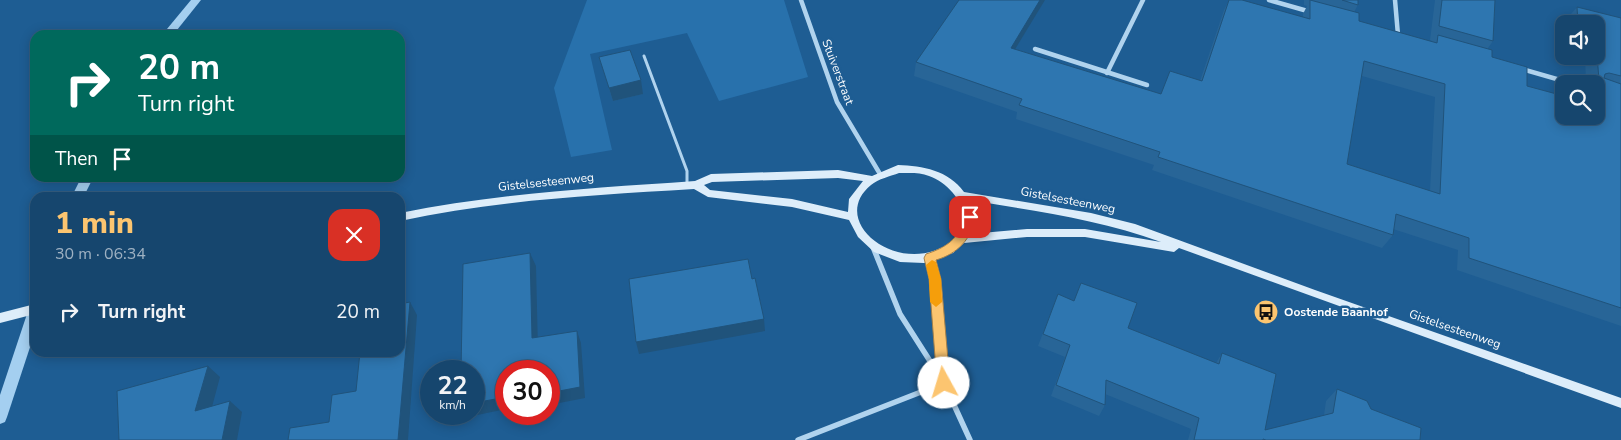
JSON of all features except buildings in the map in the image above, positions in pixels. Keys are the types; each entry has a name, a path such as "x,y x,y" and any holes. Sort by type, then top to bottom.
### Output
{"main road":[{"path":"898,169 916,169 935,174 950,183 962,194 968,206 970,217 968,229 962,239 943,254 930,258 910,259 890,256 873,247 859,233 852,216 852,202 859,189 870,179 880,174 898,169"},
{"name":"Gistelsesteenweg","path":"405,216 519,198 634,188 691,186 711,178 838,174 870,179"},
{"name":"Gistelsesteenweg","path":"691,186 708,192 792,203 852,216"},
{"name":"Gistelsesteenweg","path":"962,194 1100,219 1135,228 1194,251 1621,403"},
{"name":"Gistelsesteenweg","path":"962,239 1027,233 1085,232 1194,251"},
{"path":"0,318 30,310"}],"street":[{"name":"Stuiverstraat","path":"801,0 837,102 880,174"},
{"path":"1107,73 1143,0"},
{"path":"1269,0 1315,13"},
{"path":"1395,0 1398,35"},
{"path":"1389,33 1408,38"},
{"path":"1035,50 1147,85"},
{"path":"1519,68 1555,78"},
{"path":"873,247 900,314 944,383 970,440"},
{"path":"930,258 935,279 944,383"},
{"path":"798,440 944,383"}],"lane":[{"path":"644,56 691,186"}],"shaded area":[{"path":"587,0 784,0 808,77 719,101 687,33 590,54 612,150 571,157 554,88"}],"waterway":[{"path":"171,30 196,0"},
{"path":"80,192 85,182"},
{"path":"0,417 30,326"}],"slow traffic":[{"path":"932,265 936,302"}],"place":[{"name":"Oostende Baanhof","path":"1266,312"}],"route":[{"path":"944,383 936,308 935,279 930,258 943,254 962,239 968,229 970,217"}]}
